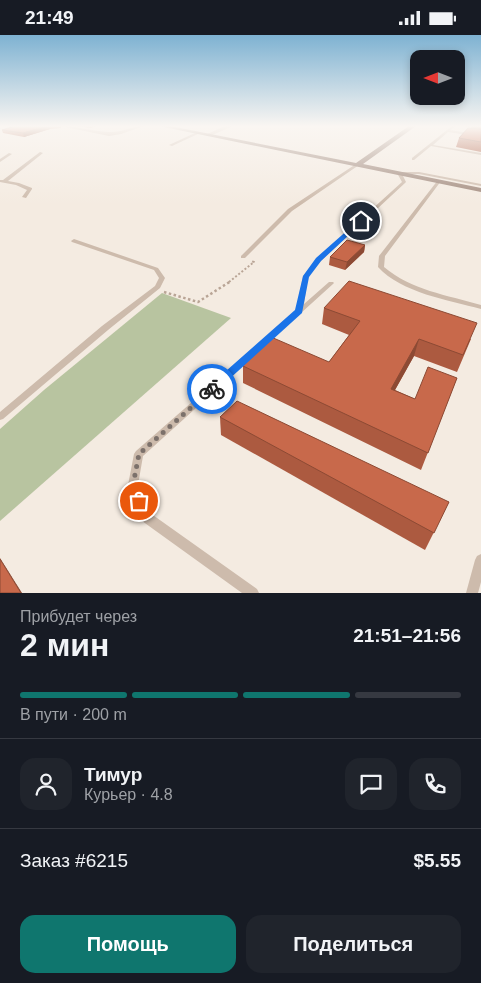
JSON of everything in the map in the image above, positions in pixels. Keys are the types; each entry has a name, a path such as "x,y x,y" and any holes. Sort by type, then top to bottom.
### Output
{"main road":[{"path":"293,152 481,190"},
{"path":"357,165 376,152"}],"lane":[{"path":"412,159 421,152"},
{"path":"3,181 41,153"},
{"path":"0,161 10,154"},
{"path":"243,257 290,210 357,165"},
{"path":"299,311 305,277 318,260 404,182 399,173 419,173 481,185"},
{"path":"3,181 30,189 24,197"},
{"path":"439,181 382,256 380,267 390,277 405,284 481,307"},
{"path":"0,417 105,328 155,290 162,279 156,269 74,241"},
{"path":"253,593 146,517 133,485 139,454 331,283"},
{"path":"472,593 481,560"}],"path":[{"path":"155,290 198,302 239,276 254,262 243,257"}],"green space":[{"path":"162,293 231,318 0,521 0,429 44,390"}],"building":[{"path":"347,240 365,245 347,262 330,257"},
{"path":"349,281 477,323 463,355 419,339 391,389 415,399 428,367 457,378 428,453 243,366 271,337 329,362 360,321 324,308"},
{"path":"237,401 449,502 434,533 220,417"},
{"path":"0,559 21,593 0,593"}],"way so far":[{"path":"139,501 133,485 139,454 212,389"}],"route":[{"path":"212,389 299,311 305,277 318,260 361,221"}]}
